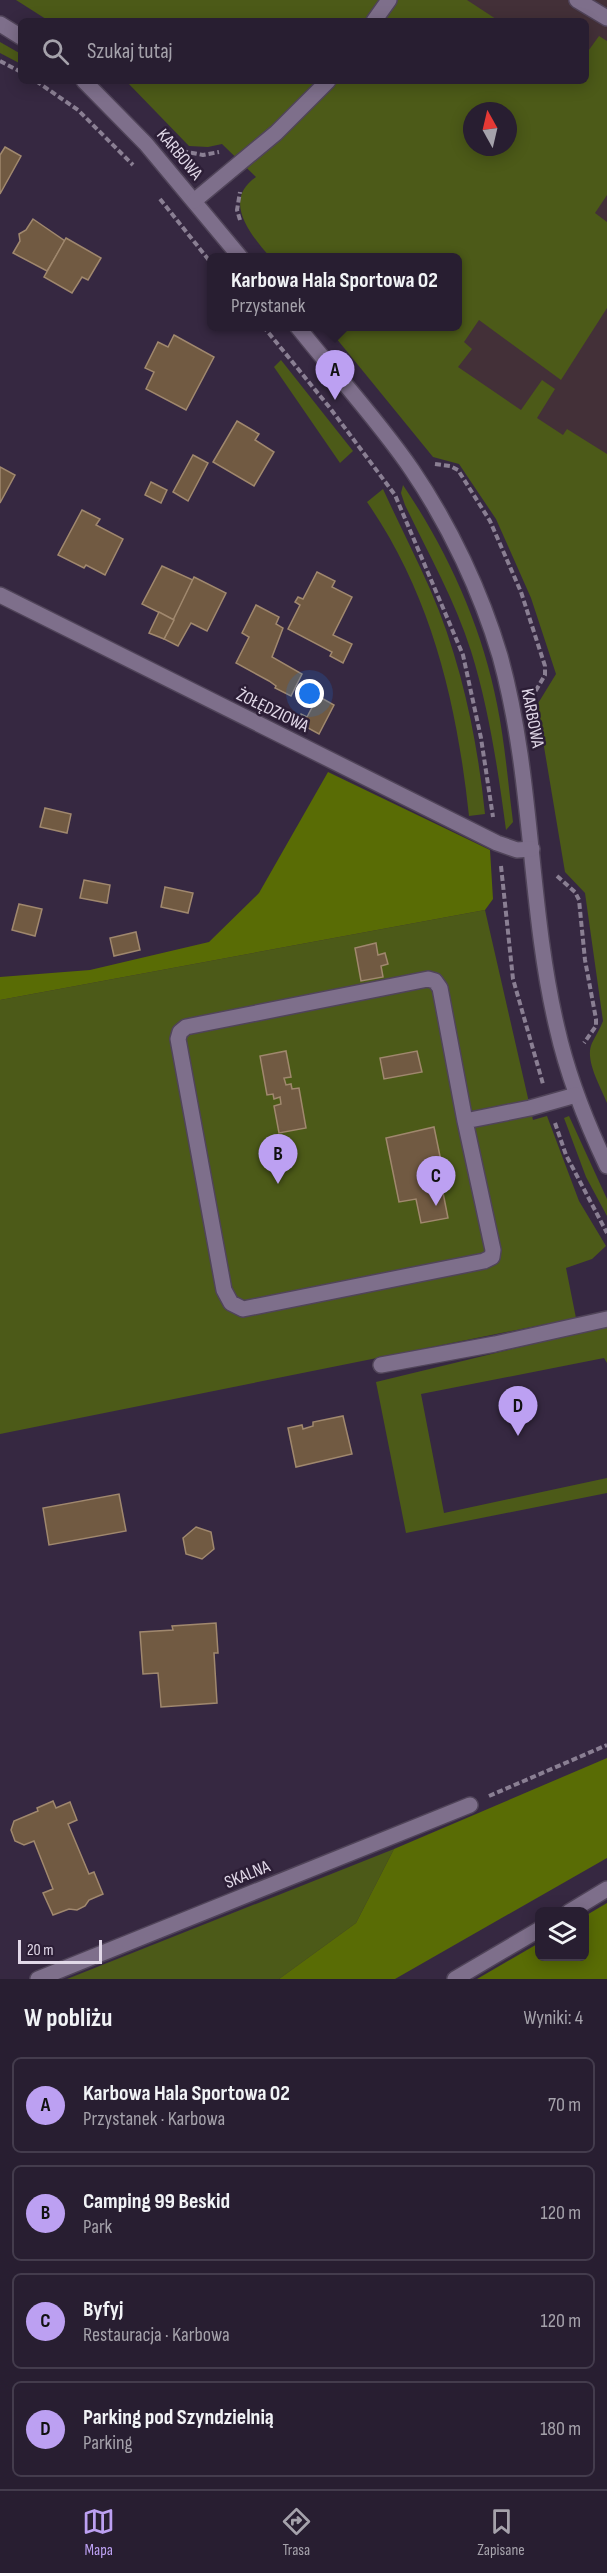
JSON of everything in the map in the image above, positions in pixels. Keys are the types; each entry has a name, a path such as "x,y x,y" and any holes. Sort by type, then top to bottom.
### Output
{"street":[{"path":"376,18 389,0"},
{"path":"577,0 607,18"},
{"path":"0,24 18,34"},
{"name":"KARBOWA","path":"87,84 124,119 237,253"},
{"path":"194,201 276,133 325,84"},
{"name":"KARBOWA","path":"300,331 412,470 447,531 478,594 510,696 556,1026 576,1095 607,1166"},
{"name":"ŻOŁĘDZIOWA","path":"0,596 497,843 517,850 532,849"},
{"path":"428,979 435,981 440,988 465,1121 493,1250 492,1257 484,1262 243,1309 231,1303 224,1290 178,1039 180,1032 186,1027 428,979"},
{"path":"465,1121 576,1095"},
{"path":"381,1365 495,1344 607,1319"},
{"name":"SKALNA","path":"38,1979 470,1805"},
{"path":"576,1907 607,1889"},
{"path":"455,1979 535,1932"}],"path":[{"path":"0,62 18,71"},
{"path":"40,84 78,110 137,170"},
{"path":"179,149 185,153 203,155 221,151 245,180 239,194 237,210 242,227"},
{"path":"158,196 207,258"},
{"path":"266,331 330,408 395,495 463,655 482,738 513,979 566,1155 607,1233"},
{"path":"470,1805 607,1745"}],"shaded area":[{"path":"450,0 607,0 607,109 588,84 589,18 476,18"},
{"path":"607,135 607,490 439,377"}],"green space":[{"path":"16,0 467,0 494,18 44,18"},
{"path":"599,36 607,41 607,195 595,213 607,222 607,308 561,380 479,320 464,342 472,349 458,367 521,410 542,380 555,389 537,418 563,435 567,429 607,454 607,1103 590,1057 592,1043 603,1021 585,893 565,872 537,705 556,674 531,598 496,519 459,464 433,457 330,331 462,331 462,253 267,253 248,229 240,207 246,186 256,177 222,144 208,147 189,146 129,84 589,84 589,50"},
{"path":"0,42 18,52 18,62 0,53"},
{"path":"281,360 353,451 340,463 274,367"},
{"path":"403,485 448,562 482,646 497,704 504,748 513,822 506,830 488,717 471,651 449,595 405,505 401,493"},
{"path":"383,489 430,589 451,643 472,728 485,814 469,816 457,733 438,652 409,575 390,538 367,502"},
{"path":"328,772 490,850 493,899 485,910 0,1000 0,977 90,970 209,942 259,893"},
{"path":"485,910 533,1120 547,1116 579,1201 606,1246 592,1259 566,1268 576,1318 0,1434 0,1000"},
{"path":"569,1116 607,1199 607,1216 586,1177 564,1118"},
{"path":"607,1326 607,1363 604,1358 421,1394 444,1513 607,1478 607,1493 406,1533 376,1382"},
{"path":"607,1758 607,1858 395,1979 279,1979 356,1923 394,1849"},
{"path":"394,1849 356,1923 279,1979 67,1979"},
{"path":"607,1903 607,1979 477,1979 535,1945 535,1961 589,1961 589,1914"}],"building":[{"path":"5,147 21,156 0,194 0,155"},
{"path":"33,219 65,241 47,271 13,253 20,241 19,234 26,230"},
{"path":"66,238 101,258 88,280 82,277 72,293 44,277"},
{"path":"174,335 214,357 186,410 146,389 154,372 145,368 158,342 168,347"},
{"path":"237,421 259,434 255,440 274,452 254,486 213,462"},
{"path":"193,455 208,463 188,501 173,492"},
{"path":"0,467 15,475 0,503"},
{"path":"151,482 167,490 161,503 145,495"},
{"path":"82,510 100,519 96,525 123,539 105,575 58,555"},
{"path":"162,566 193,580 174,620 142,604"},
{"path":"317,572 335,581 332,587 352,597 333,635 352,644 343,663 330,656 332,652 288,629 300,605 295,602 298,597 303,599"},
{"path":"194,577 226,593 207,631 191,623 178,646 164,639"},
{"path":"256,605 279,617 276,624 283,628 272,657 302,674 291,696 236,663 249,637 242,633"},
{"path":"159,612 174,620 164,639 149,633"},
{"path":"318,696 334,705 319,734 297,722 301,714 307,717"},
{"path":"45,808 71,814 67,833 40,827"},
{"path":"84,880 110,885 107,903 80,898"},
{"path":"165,887 193,893 188,913 161,907"},
{"path":"19,904 42,909 35,936 12,930"},
{"path":"136,932 140,950 114,956 110,938"},
{"path":"376,943 378,955 385,953 388,964 381,966 383,977 361,981 355,948"},
{"path":"286,1051 291,1077 284,1078 286,1085 291,1084 292,1089 299,1088 306,1128 279,1133 274,1106 281,1104 280,1097 274,1099 273,1094 267,1095 260,1056"},
{"path":"417,1051 422,1072 384,1079 380,1058"},
{"path":"434,1127 442,1166 438,1167 448,1218 421,1223 416,1199 399,1202 386,1138"},
{"path":"343,1416 352,1454 296,1467 288,1428 302,1425 303,1429 313,1426 313,1422"},
{"path":"119,1494 126,1531 49,1545 43,1508"},
{"path":"196,1527 211,1532 214,1549 202,1559 186,1554 183,1538"},
{"path":"216,1623 218,1653 214,1653 217,1703 161,1707 158,1673 143,1674 140,1632 173,1630 172,1626"},
{"path":"53,1801 56,1808 70,1802 77,1820 68,1824 89,1874 94,1872 103,1894 89,1900 85,1906 77,1910 69,1909 53,1915 43,1893 53,1889 34,1841 24,1845 15,1841 11,1830 14,1821 38,1811 37,1808"}],"place":[{"name":"Karbowa Hala Sportowa 02","path":"335,400"},
{"name":"Camping 99 Beskid","path":"278,1184"},
{"name":"Byfyj","path":"436,1206"},
{"name":"Parking pod Szyndzielnią","path":"518,1436"}]}
